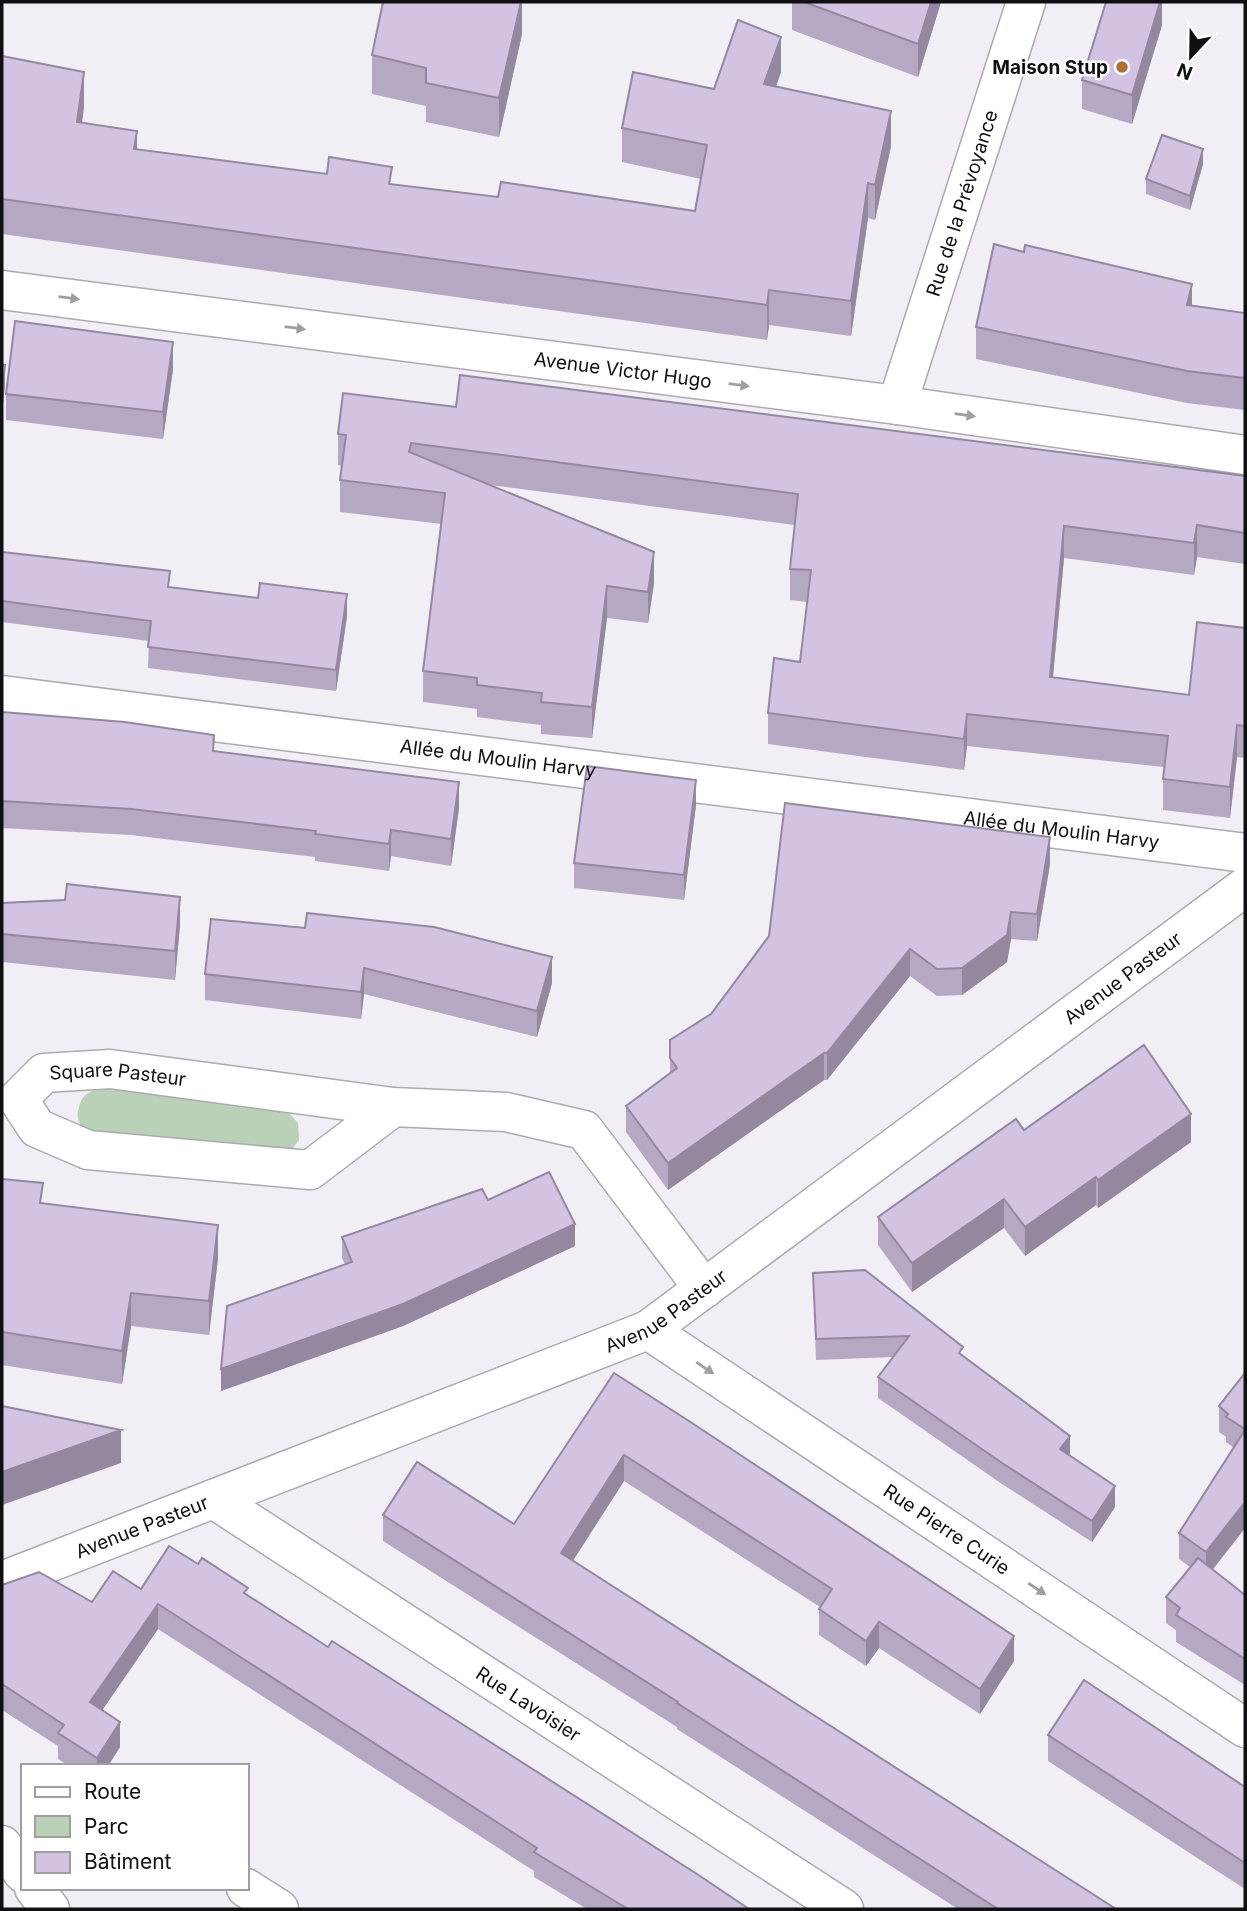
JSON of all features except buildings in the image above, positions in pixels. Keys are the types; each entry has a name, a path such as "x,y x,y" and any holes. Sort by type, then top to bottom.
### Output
{"street":[{"name":"Rue de la Prévoyance","path":"897,405 1026,2"},
{"name":"Avenue Victor Hugo","path":"2,290 897,405 1245,455"},
{"name":"Allée du Moulin Harvy","path":"2,695 1245,853"},
{"name":"Avenue Pasteur","path":"2,1581 648,1330 1245,887"},
{"name":"Square Pasteur","path":"393,1107 310,1170 88,1150 37,1128 18,1099 44,1073 110,1069 393,1107 506,1112 584,1130 704,1289"},
{"name":"Rue Pierre Curie","path":"648,1330 1245,1728"},
{"name":"Rue Lavoisier","path":"215,1500 845,1909"},
{"path":"2,1845 21,1868"},
{"path":"248,1889 279,1909"}],"green space":[{"path":"109,1088 288,1112 298,1123 299,1140 289,1153 99,1137 82,1126 78,1120 78,1112 86,1095"}],"place":[{"name":"Maison Stup","path":"1122,67"}]}
